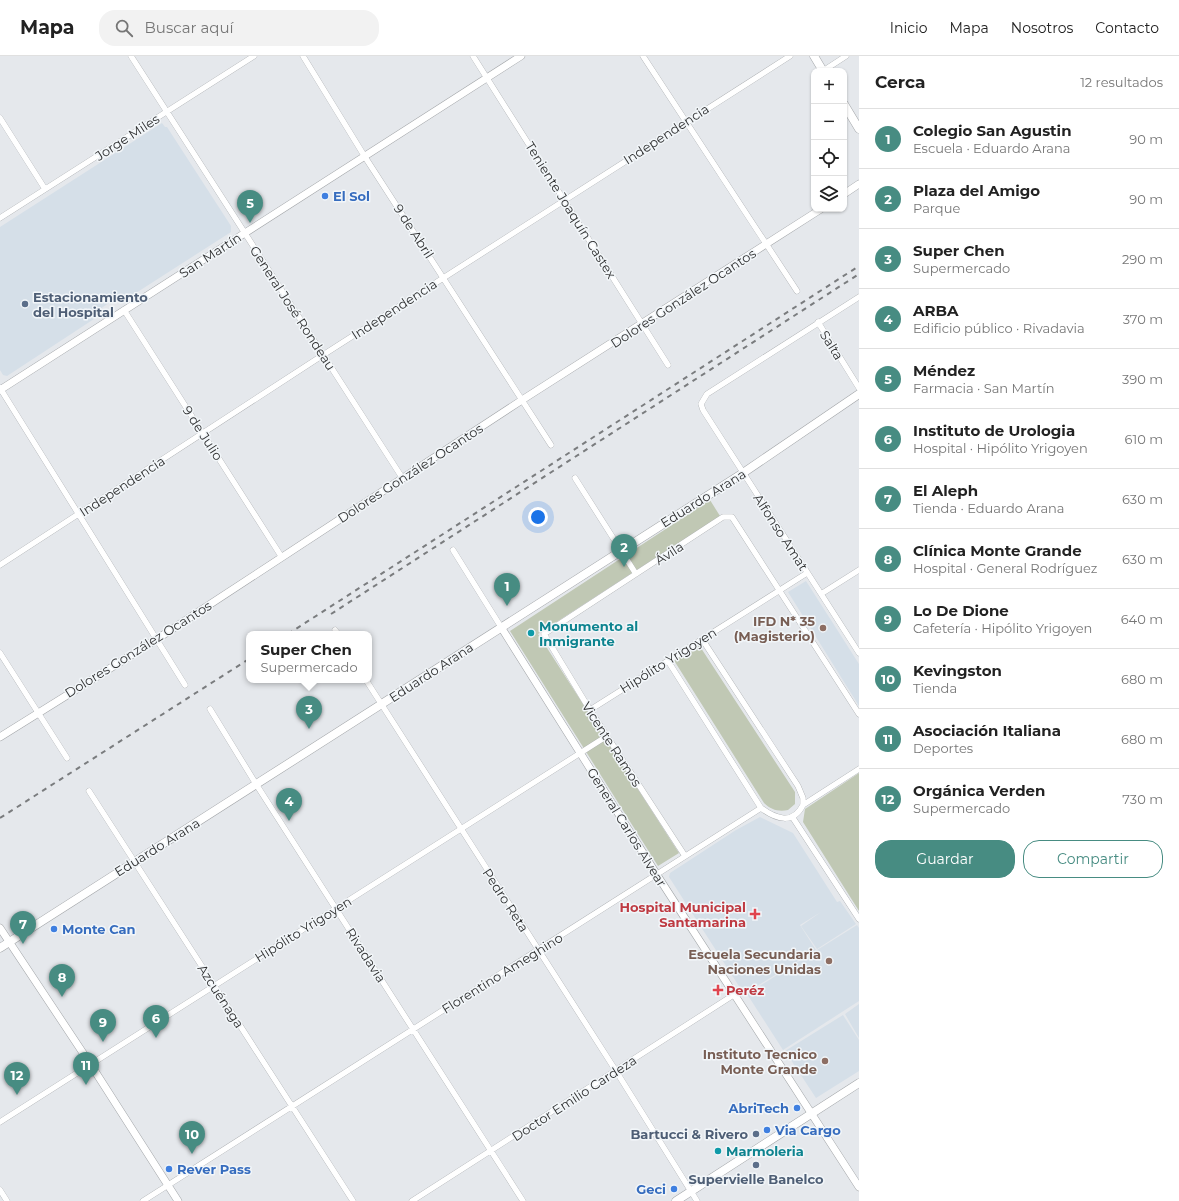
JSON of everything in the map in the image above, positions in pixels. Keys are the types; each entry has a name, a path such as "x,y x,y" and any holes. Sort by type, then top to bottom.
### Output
{"main road":[{"path":"814,56 821,68"},
{"path":"847,109 859,128"},
{"name":"Eduardo Arana","path":"0,948 620,550 743,473 859,394"},
{"path":"676,1201 859,1083"}],"street":[{"name":"General José Rondeau","path":"132,56 403,479"},
{"name":"Jorge Miles","path":"0,218 254,56"},
{"name":"9 de Abril","path":"303,56 365,157 444,277 551,445"},
{"name":"Teniente Joaquín Castex","path":"473,56 668,365"},
{"name":"San Martín","path":"0,389 521,56"},
{"path":"643,56 765,245 797,291"},
{"name":"Independencia","path":"0,565 685,121 790,56"},
{"path":"828,68 846,56"},
{"path":"0,118 45,189"},
{"path":"847,192 859,184"},
{"name":"Dolores González Ocantos","path":"0,737 157,639 281,556 403,479 522,400 815,212"},
{"path":"818,322 859,297"},
{"name":"9 de Julio","path":"124,310 281,556"},
{"name":"Salta","path":"818,322 859,388"},
{"name":"Alfonso Amat","path":"818,322 707,394 701,404 703,410 859,653"},
{"path":"0,389 185,685"},
{"path":"576,478 636,574"},
{"name":"Ávila","path":"546,632 723,517 732,517 780,590"},
{"path":"453,550 501,627"},
{"path":"821,594 859,570"},
{"name":"Hipólito Yrigoyen","path":"590,710 807,573"},
{"path":"780,590 859,714"},
{"name":"General Carlos Alvear","path":"501,627 657,875 735,994 810,1114 859,1187"},
{"name":"Vicente Ramos","path":"546,632 544,636 590,710 685,856"},
{"path":"702,639 798,786 803,805"},
{"path":"0,653 67,758"},
{"path":"668,661 761,808 774,816 793,818 797,815 803,805 859,769"},
{"name":"Pedro Reta","path":"368,683 616,1071 697,1201"},
{"name":"Rivadavia","path":"210,708 256,784 492,1150 523,1201"},
{"name":"Hipólito Yrigoyen","path":"0,1122 607,736"},
{"name":"Azcuénaga","path":"89,791 353,1201"},
{"name":"Florentino Ameghino","path":"143,1201 761,808"},
{"path":"793,818 859,919"},
{"path":"0,928 91,1064 178,1201"},
{"name":"Doctor Emilio Cardeza","path":"412,1201 735,994"},
{"path":"0,1190 7,1201"}],"shaded area":[{"path":"162,123 165,127 167,127 231,226 231,232 125,300 121,295 97,311 94,319 7,376 3,375 0,370 0,227"},
{"name":"IFD N* 35 (Magisterio)","path":"806,581 859,664 859,706 788,592"},
{"name":"Hospital Municipal Santamarina","path":"760,817 793,833 837,902 840,901 856,924 817,949 801,926 821,912 800,925 816,950 744,994 669,877 670,873 736,830"},
{"name":"Escuela Secundaria Naciones Unidas","path":"857,925 859,928 859,1001 783,1050 747,994"},
{"path":"859,1004 859,1038 845,1014"},
{"name":"Instituto Tecnico Monte Grande","path":"843,1015 859,1040 859,1071 816,1098 785,1051"}],"green space":[{"path":"710,500 720,516 538,634 679,853 658,866 510,631"},
{"path":"699,645 795,792 795,804 788,810 775,810 764,803 675,662 675,660"},
{"path":"859,773 859,911 803,822 805,809"}],"railway":[{"path":"293,631 859,266"},
{"path":"331,614 859,274"},
{"path":"0,818 246,661"}],"place":[{"name":"El Sol","path":"325,196"},
{"name":"Méndez","path":"250,223"},
{"name":"Estacionamiento del Hospital","path":"25,304"},
{"name":"Plaza del Amigo","path":"624,567"},
{"name":"Colegio San Agustin","path":"507,606"},
{"name":"IFD N* 35 (Magisterio)","path":"823,628"},
{"name":"Monumento al Inmigrante","path":"531,633"},
{"name":"Super Chen","path":"309,729"},
{"name":"ARBA","path":"289,821"},
{"name":"Hospital Municipal Santamarina","path":"755,914"},
{"name":"Monte Can","path":"54,929"},
{"name":"El Aleph","path":"23,944"},
{"name":"Escuela Secundaria Naciones Unidas","path":"829,961"},
{"name":"Peréz","path":"718,990"},
{"name":"Clínica Monte Grande","path":"62,997"},
{"name":"Instituto de Urologia","path":"156,1038"},
{"name":"Lo De Dione","path":"103,1042"},
{"name":"Instituto Tecnico Monte Grande","path":"825,1061"},
{"name":"Asociación Italiana","path":"86,1085"},
{"name":"Orgánica Verden","path":"17,1095"},
{"name":"AbriTech","path":"797,1108"},
{"name":"Via Cargo","path":"767,1130"},
{"name":"Bartucci & Rivero","path":"756,1134"},
{"name":"Marmoleria","path":"718,1151"},
{"name":"Kevingston","path":"192,1154"},
{"name":"Supervielle Banelco","path":"756,1165"},
{"name":"Rever Pass","path":"169,1169"},
{"name":"Geci","path":"674,1189"}]}
